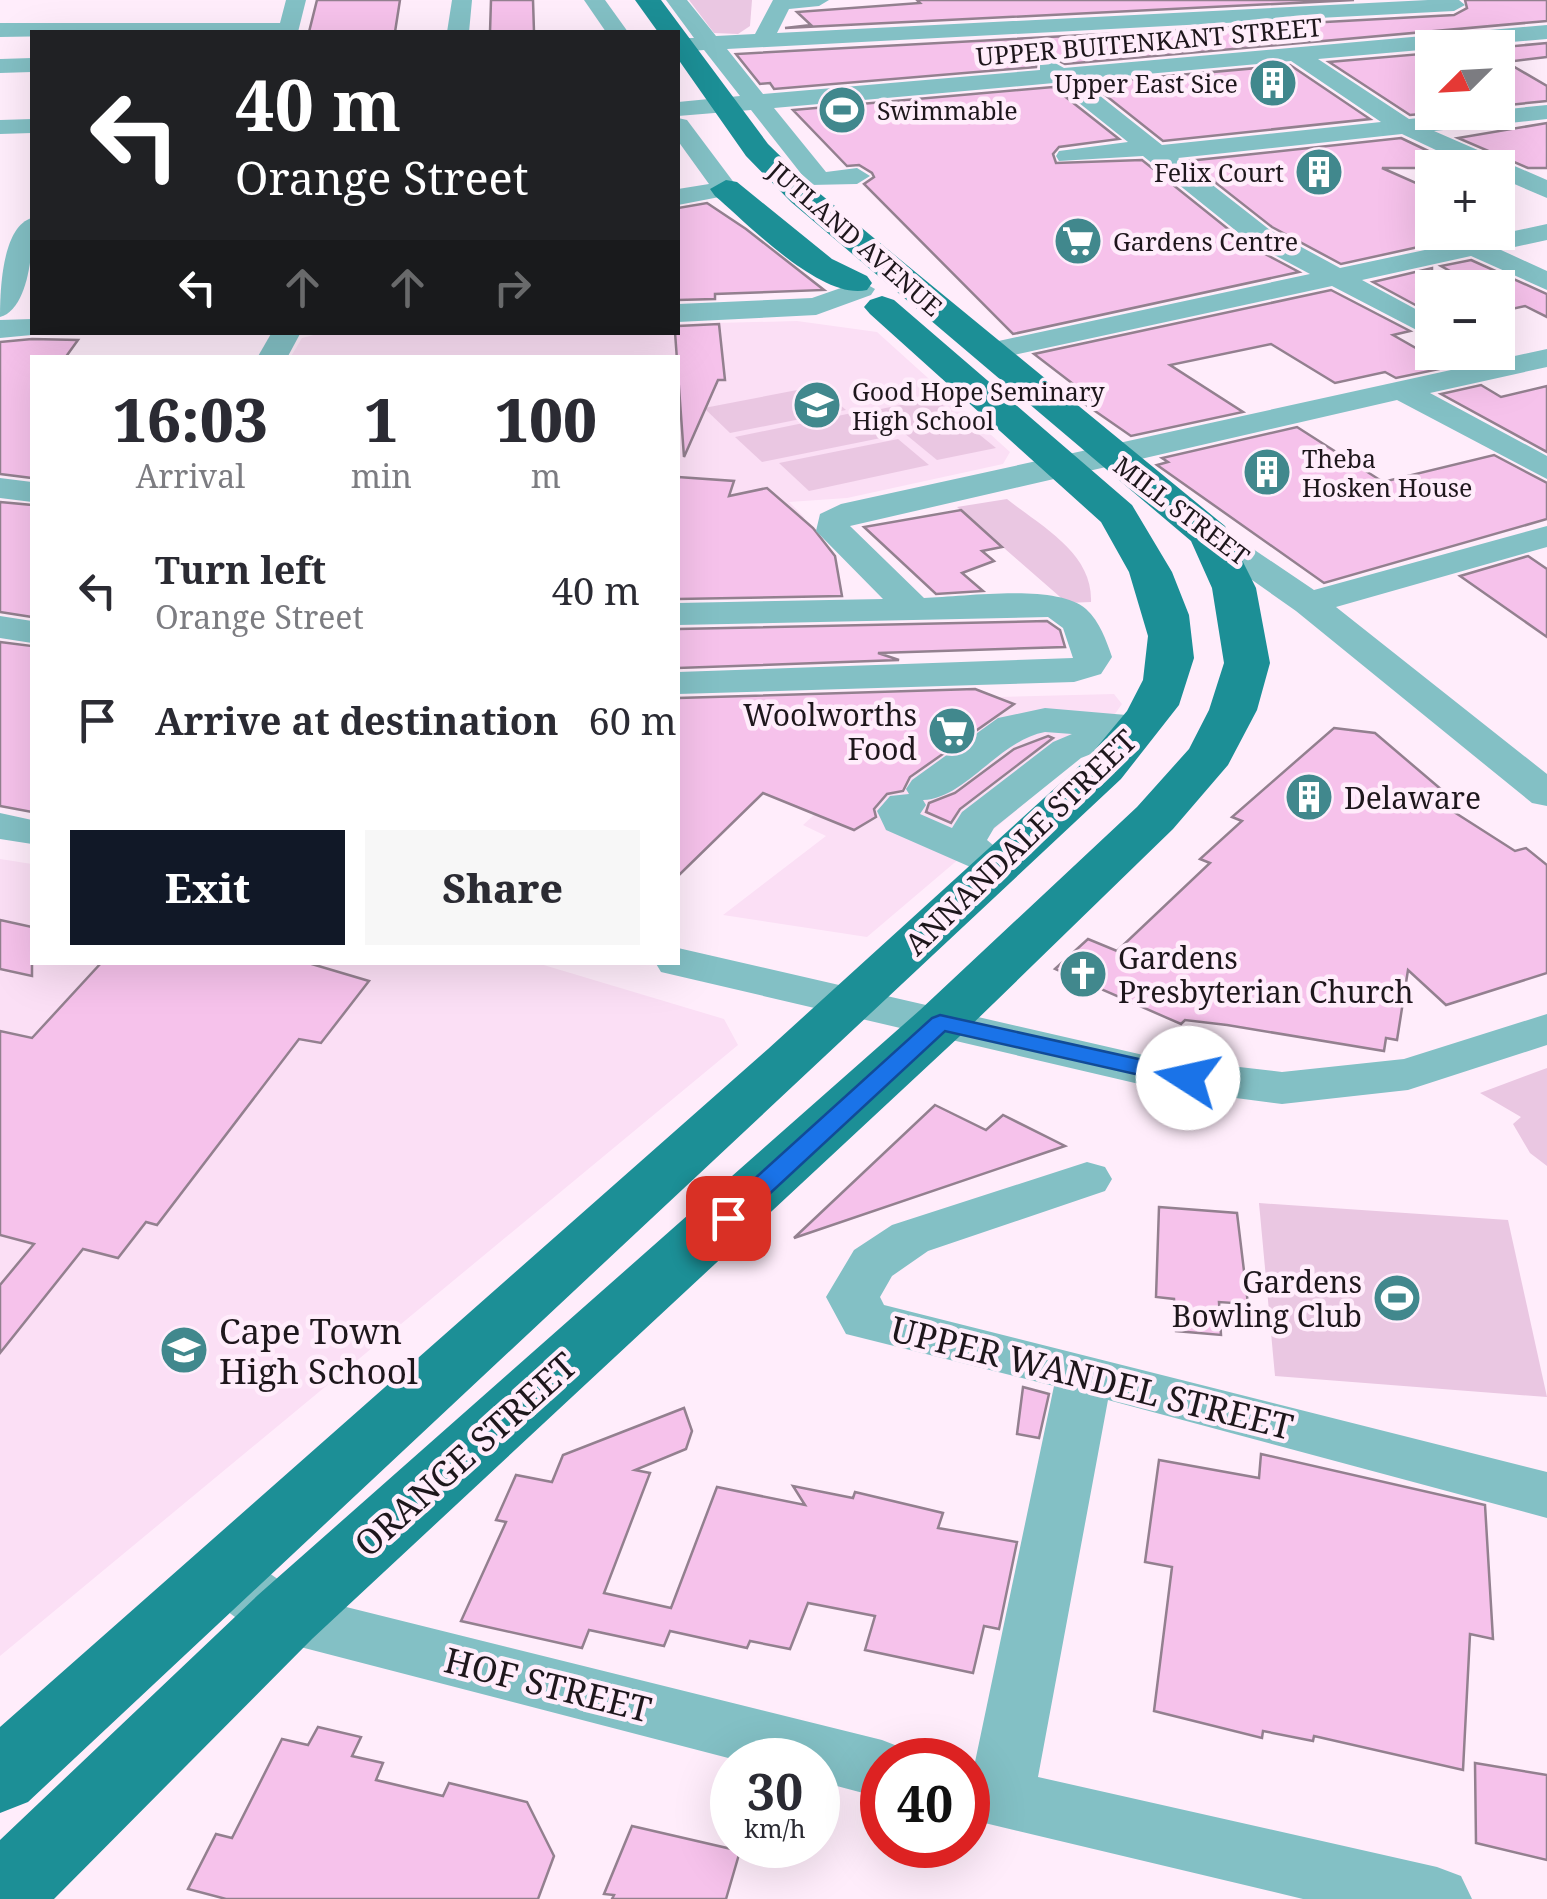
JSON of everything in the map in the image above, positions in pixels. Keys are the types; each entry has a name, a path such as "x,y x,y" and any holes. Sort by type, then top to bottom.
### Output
{"main road":[{"path":"624,0 645,30"},
{"path":"648,0 670,30"},
{"name":"JUTLAND AVENUE","path":"687,43 757,150 817,225 858,286"},
{"name":"JUTLAND AVENUE","path":"680,81 748,175 980,342"},
{"path":"819,180 940,297 980,342"},
{"path":"726,189 820,266 858,286 1061,466"},
{"name":"MILL STREET","path":"980,342 1110,456 1210,536"},
{"name":"ANNANDALE STREET","path":"853,1003 989,860 1104,769 1167,678 1167,616 1140,549 1117,514 1061,466"},
{"path":"940,1023 1143,830 1212,755 1233,710 1246,663 1234,588 1210,536"},
{"name":"ORANGE STREET","path":"0,1896 255,1596 853,1003"},
{"name":"ORANGE STREET","path":"0,1777 255,1596 940,1023"}],"street":[{"path":"108,30 122,0"},
{"path":"198,30 288,28 296,0"},
{"path":"458,30 462,0"},
{"path":"594,0 616,30"},
{"path":"676,0 687,43 756,103 819,180 857,176"},
{"path":"763,40 781,4 819,0"},
{"path":"687,43 1450,3 1501,30"},
{"path":"1004,29 1260,236 1415,320"},
{"path":"0,30 30,31"},
{"name":"UPPER BUITENKANT STREET","path":"1515,36 1547,32"},
{"path":"1515,37 1547,53"},
{"name":"UPPER BUITENKANT STREET","path":"680,110 844,100 1060,76 1415,45"},
{"path":"1297,55 1404,127 1456,150"},
{"path":"0,66 30,65"},
{"path":"1068,156 1547,112"},
{"path":"0,127 30,126"},
{"path":"680,128 726,189 680,197"},
{"path":"1515,176 1547,190"},
{"path":"0,308 30,231"},
{"path":"1515,239 1547,232"},
{"path":"980,342 1459,250"},
{"path":"1480,250 1547,282"},
{"path":"775,310 832,302 858,286"},
{"path":"680,312 775,310 846,315 903,327"},
{"path":"0,328 30,328"},
{"path":"1515,359 1547,358"},
{"path":"915,609 833,531 832,520 853,511 1401,390 1462,370"},
{"path":"1401,390 1547,469"},
{"path":"0,488 30,492"},
{"name":"MILL STREET","path":"1210,536 1309,603 1306,619 1331,645 1412,707 1469,735 1547,794"},
{"path":"1309,603 1547,536"},
{"path":"680,614 1052,606 1071,612 1081,622 1093,657 1088,666 1074,671 680,683"},
{"path":"0,626 30,632"},
{"path":"886,846 907,837 920,810 1012,726 1045,720 1131,728"},
{"path":"920,810 989,860"},
{"path":"0,826 30,832"},
{"path":"680,963 1152,1072 1282,1088 1408,1074 1547,1030"},
{"name":"UPPER WANDEL STREET","path":"1088,1178 910,1238 873,1263 853,1296 865,1320 1086,1372 1547,1495"},
{"path":"990,1770 1086,1372"},
{"name":"HOF STREET","path":"255,1596 860,1763"},
{"path":"990,1796 1437,1899"}],"shaded area":[{"path":"689,0 752,0 750,26 738,34 714,33"},
{"name":"Good Hope Seminary High School","path":"797,321 877,332 1010,452 1003,464 847,498 789,502 805,518 680,508 680,355 292,355 302,338 313,335 680,335 680,324"},
{"path":"818,386 846,410 730,433 704,408"},
{"path":"934,398 996,448 937,460 876,410"},
{"path":"852,413 881,438 762,462 735,437"},
{"path":"898,439 929,465 809,491 779,463"},
{"path":"1007,499 1075,555 1084,569 1091,602 1067,603 957,507"},
{"path":"1114,694 1122,704 1092,746 867,937 723,915 826,836 803,825 814,815 797,807 903,728 915,699"},
{"name":"Cape Town High School","path":"0,859 30,864 30,965 544,965 724,1019 738,1045 0,1656"},
{"path":"1547,1068 1547,1166 1530,1153 1513,1124 1521,1117 1480,1093"},
{"name":"Gardens Bowling Club","path":"1259,1203 1508,1220 1547,1397 1275,1376"}],"building":[{"path":"317,0 400,0 395,30 310,30"},
{"path":"491,0 533,0 534,30 490,30"},
{"path":"917,0 1354,0 785,28 811,25 797,12 920,3"},
{"path":"1465,0 1547,0 1547,21 1065,64 1047,55 1037,59 1036,67 774,89 770,83 760,84 736,54 1454,15 1467,8"},
{"path":"1547,43 1547,57 1515,61 1515,46"},
{"path":"1415,54 1415,115 1410,115 1329,62"},
{"path":"1290,65 1370,119 1163,141 1090,83"},
{"path":"1515,67 1547,86 1547,101 1515,104"},
{"name":"Gardens Centre","path":"1053,87 1119,139 1059,147 1053,154 1056,163 1142,160 1248,245 1299,272 1013,334 864,184 874,177 872,173 859,165 847,166 793,110"},
{"path":"1547,123 1547,168 1528,168 1515,162 1515,150 1486,150 1458,138 1515,130"},
{"path":"1401,138 1426,150 1415,150 1415,168 1382,168 1415,183 1415,248 1341,264 1272,227 1188,161"},
{"path":"707,203 824,290 715,294 715,299 680,300 680,208"},
{"path":"1471,260 1493,270 1448,270 1441,266"},
{"path":"1415,272 1415,305 1373,282"},
{"path":"1515,280 1547,294 1547,317 1525,306 1515,308"},
{"path":"1331,290 1410,331 1393,335 1415,348 1415,370 1435,370 1396,378 1385,372 1335,383 1271,344 1170,365 1243,412 1131,436 1082,402 1094,400 1034,354"},
{"path":"719,324 725,380 718,380 684,457 680,355 677,355 675,335 680,335 680,326"},
{"path":"78,340 67,355 30,355 30,478 0,474 0,342"},
{"path":"1481,385 1501,397 1547,386 1547,452 1441,394"},
{"path":"1297,427 1383,482 1494,455 1547,483 1547,519 1324,583 1157,465 1168,462 1162,458"},
{"path":"680,477 734,481 729,496 767,488 813,528 835,556 842,596 680,599"},
{"path":"0,502 30,505 30,617 0,612"},
{"path":"961,510 1002,547 982,551 994,561 962,573 983,591 936,594 864,527"},
{"path":"1528,556 1547,569 1547,637 1460,576"},
{"path":"1047,621 1060,630 1065,647 878,653 899,660 680,668 680,629"},
{"path":"0,642 30,646 30,812 0,806"},
{"path":"975,689 1014,704 910,777 903,791 887,794 874,809 876,817 854,830 763,793 680,874 680,698"},
{"path":"1334,728 1375,733 1463,808 1454,812 1515,851 1526,848 1547,865 1547,973 1446,1005 1408,970 1397,1040 1386,1038 1384,1051 1227,1025 1185,1020 1181,1024 1055,969 1088,939 1117,951 1210,863 1200,859 1242,821 1232,817"},
{"path":"1048,736 1053,738 960,809 951,823 926,812 929,803 955,793 1014,749"},
{"path":"0,920 30,927 32,976 0,969"},
{"path":"99,965 315,965 369,981 321,1043 299,1039 157,1225 146,1222 118,1258 83,1249 0,1353 0,1285 34,1244 0,1235 0,1031 32,1038"},
{"path":"935,1105 986,1130 1003,1115 1065,1146 794,1238"},
{"path":"1159,1207 1237,1213 1248,1304 1219,1302 1221,1335 1176,1331 1174,1299 1156,1297"},
{"path":"1023,1387 1049,1394 1039,1438 1017,1434"},
{"path":"684,1408 692,1431 686,1449 635,1470 650,1473 604,1593 671,1608 717,1487 805,1505 793,1486 853,1498 855,1492 943,1513 938,1528 1017,1542 999,1629 984,1626 973,1673 865,1650 875,1616 808,1603 790,1649 750,1641 747,1648 670,1631 664,1646 589,1630 582,1648 461,1621 506,1522 496,1520 516,1475 552,1482 563,1455"},
{"path":"1261,1454 1485,1505 1493,1639 1470,1634 1463,1770 1314,1736 1313,1741 1263,1731 1262,1738 1154,1711 1172,1567 1145,1562 1159,1460 1259,1478"},
{"path":"318,1727 361,1737 352,1756 383,1763 376,1780 443,1796 449,1783 527,1802 554,1856 538,1899 226,1899 188,1889 216,1834 232,1838 282,1739 308,1745"},
{"path":"1475,1763 1547,1775 1547,1860 1476,1843"},
{"path":"632,1826 710,1844 710,1868 735,1868 726,1899 612,1899 614,1895 604,1894"}],"place":[{"name":"Upper East Sice","path":"1273,83"},
{"name":"Swimmable","path":"842,110"},
{"name":"Felix Court","path":"1319,172"},
{"name":"Gardens Centre","path":"1078,241"},
{"name":"Good Hope Seminary High School","path":"817,405"},
{"name":"Theba Hosken House","path":"1267,472"},
{"name":"Woolworths Food","path":"952,731"},
{"name":"Delaware","path":"1309,797"},
{"name":"Gardens Presbyterian Church","path":"1083,974"},
{"name":"Gardens Bowling Club","path":"1397,1298"},
{"name":"Cape Town High School","path":"184,1350"}],"route":[{"path":"728,1218 940,1023 1188,1078"}]}
